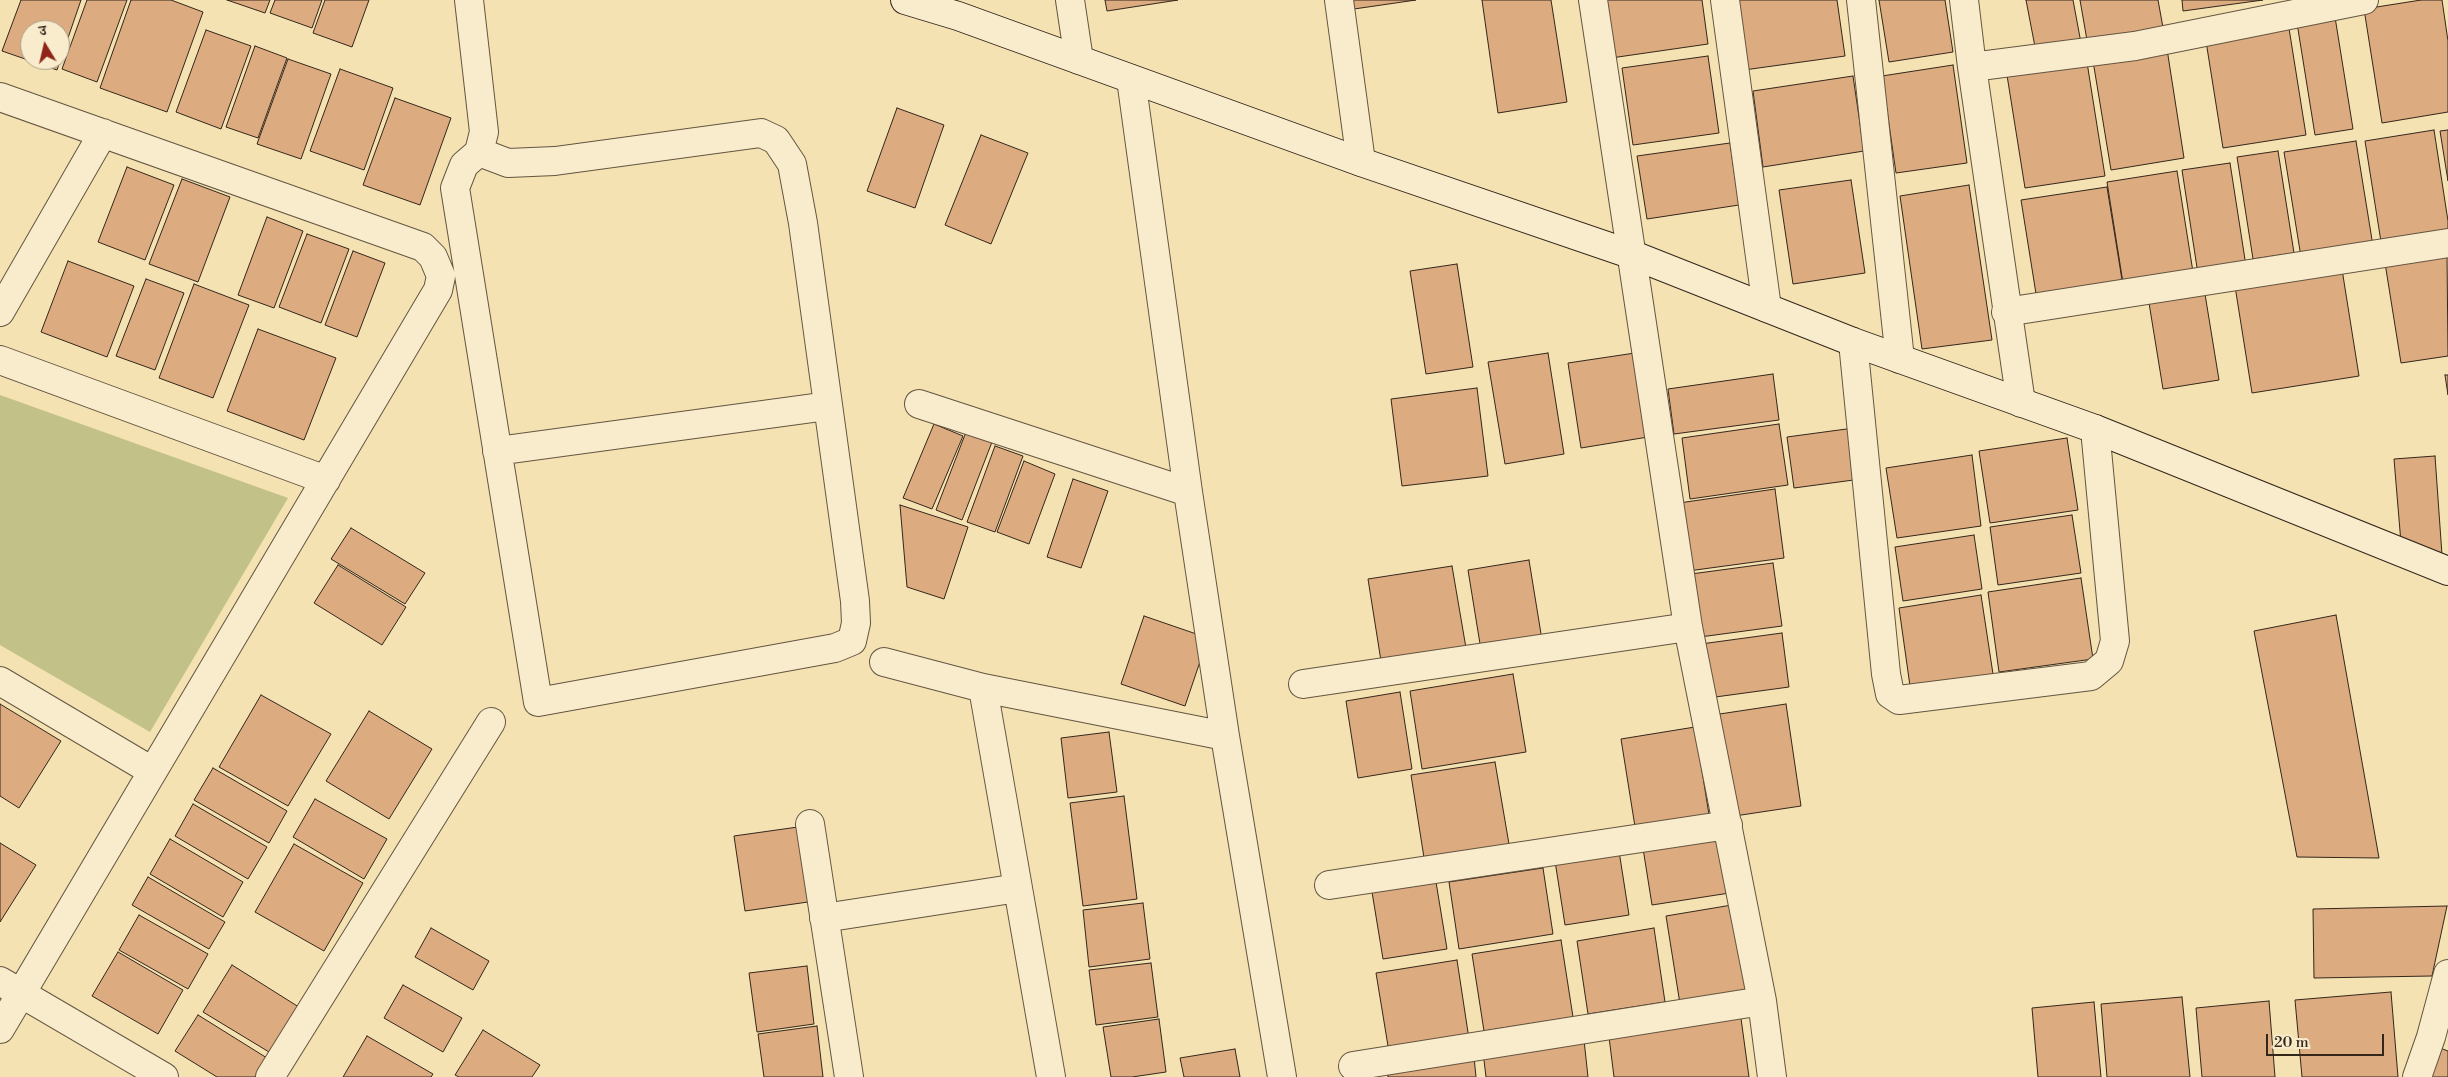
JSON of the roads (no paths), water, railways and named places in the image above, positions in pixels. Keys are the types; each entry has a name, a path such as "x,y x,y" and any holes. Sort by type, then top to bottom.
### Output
{"street":[{"path":"469,0 484,132 479,152 464,165 455,188 538,702 835,648 852,641 856,623 855,601 803,223 792,164 776,140 760,133 554,161 508,164 479,152"},
{"path":"905,0 957,8 1079,60 1361,162 1633,255 1900,360 2095,429 2448,571"},
{"path":"1070,0 1079,60"},
{"path":"1338,0 1361,162"},
{"path":"1593,0 1688,627 1762,1001 1772,1077"},
{"path":"1724,0 1767,308"},
{"path":"1861,0 1900,360"},
{"path":"1964,0 2006,312 2021,403"},
{"path":"1972,66 2135,46 2364,0"},
{"path":"1131,79 1188,492 1225,736 1282,1077"},
{"path":"0,97 423,247 433,257 441,276 438,290 152,771 11,988 0,1029"},
{"path":"0,312 103,133"},
{"path":"2006,312 2448,243"},
{"path":"1854,342 1886,674 1890,694 1899,700 2091,676 2109,661 2115,641 2095,429"},
{"path":"0,360 326,480"},
{"path":"919,404 1188,492"},
{"path":"498,451 828,406"},
{"path":"1303,684 1688,627"},
{"path":"884,662 983,688 1225,736"},
{"path":"0,681 152,771"},
{"path":"983,688 1051,1077"},
{"path":"270,1077 491,722"},
{"path":"810,824 849,1077"},
{"path":"1329,885 1728,824"},
{"path":"824,918 1018,888"},
{"path":"2417,1077 2439,1040 2448,974"},
{"path":"11,988 164,1077"},
{"path":"1353,1066 1762,1001"}]}
